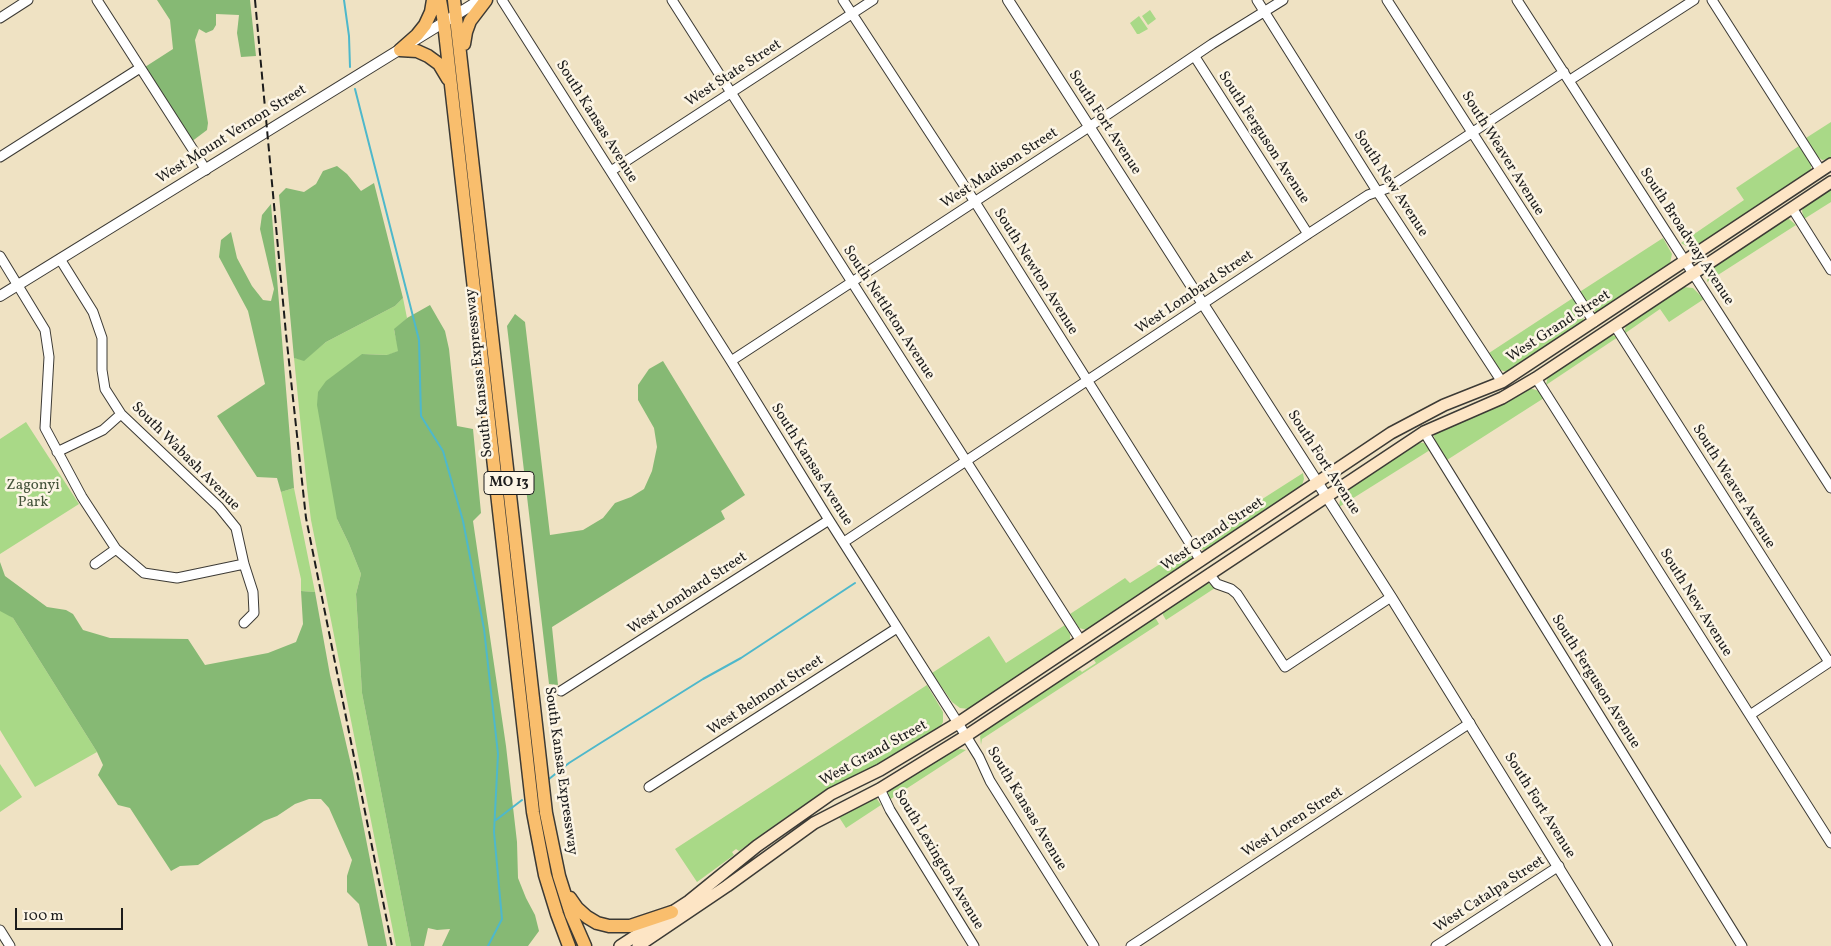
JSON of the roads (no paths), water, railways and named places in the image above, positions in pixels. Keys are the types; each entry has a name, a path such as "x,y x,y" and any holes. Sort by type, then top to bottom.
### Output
{"main road":[{"path":"400,50 425,25 431,12 433,0"},
{"name":"South Kansas Expressway","path":"440,0 532,812 548,888 570,946"},
{"name":"South Kansas Expressway","path":"454,0 550,838 571,914 585,946"},
{"path":"462,69 468,27 473,16 486,0"},
{"path":"400,50 417,51 433,59 439,64 450,82"},
{"name":"West Grand Street","path":"620,946 689,901 757,846 831,794 880,770 958,723 1391,433 1444,405 1502,382 1831,164"},
{"name":"West Grand Street","path":"638,946 727,886 814,823 880,789 966,736 1424,432 1502,398 1536,378 1831,182"},
{"path":"559,876 577,908 604,925 615,927 630,926 672,912"},
{"path":"548,888 549,910 561,946"}],"street":[{"path":"0,18 28,0"},
{"path":"98,0 206,170"},
{"name":"West Mount Vernon Street","path":"0,296 480,0"},
{"name":"South Kansas Avenue","path":"502,0 958,723 995,789 1094,946"},
{"name":"South Nettleton Avenue","path":"672,0 1081,641"},
{"name":"South Newton Avenue","path":"843,0 975,202 1202,561"},
{"name":"West State Street","path":"611,172 873,0"},
{"name":"South Fort Avenue","path":"1008,0 1391,597 1607,946"},
{"name":"South New Avenue","path":"1257,0 1502,382"},
{"name":"West Madison Street","path":"731,361 1283,0"},
{"name":"South Weaver Avenue","path":"1388,0 1594,322"},
{"name":"South Broadway Avenue","path":"1517,0 1831,488"},
{"name":"West Lombard Street","path":"844,542 1368,195 1388,188 1472,132 1694,0"},
{"path":"1712,0 1821,171"},
{"name":"South Ferguson Avenue","path":"1194,57 1308,234"},
{"path":"0,157 140,68"},
{"path":"1792,208 1831,270"},
{"path":"0,256 45,330 49,357 45,428 82,497 116,549 144,573 177,578 244,564"},
{"name":"South Wabash Avenue","path":"60,259 93,312 102,338 102,370 105,389 121,414 219,507 236,528 244,564 253,592 254,613 244,623"},
{"name":"South Weaver Avenue","path":"1615,326 1830,662"},
{"name":"South New Avenue","path":"1536,378 1831,843"},
{"path":"57,452 103,430 121,414"},
{"name":"South Ferguson Avenue","path":"1424,432 1742,946"},
{"name":"West Lombard Street","path":"561,691 829,520"},
{"path":"95,564 116,549"},
{"path":"1210,574 1217,584 1231,589 1237,594 1285,667 1391,597"},
{"name":"West Belmont Street","path":"649,787 897,628"},
{"path":"1750,714 1830,662"},
{"name":"West Loren Street","path":"1131,946 1470,723"},
{"name":"South Lexington Avenue","path":"880,789 890,810 974,946"},
{"name":"West Catalpa Street","path":"1436,946 1559,866"},
{"path":"0,930 10,946"}],"waterway":[{"path":"344,0 349,36 350,67"},
{"path":"355,89 419,340 421,416 443,451 463,521 484,629 498,754 494,832 502,919 488,946"},
{"path":"549,779 569,763 703,679 741,658 855,583"},
{"path":"496,820 522,800"}],"railway":[{"path":"255,0 286,334 306,518 392,946"}],"park label":[{"name":"Zagonyi Park","path":"33,494"}]}
